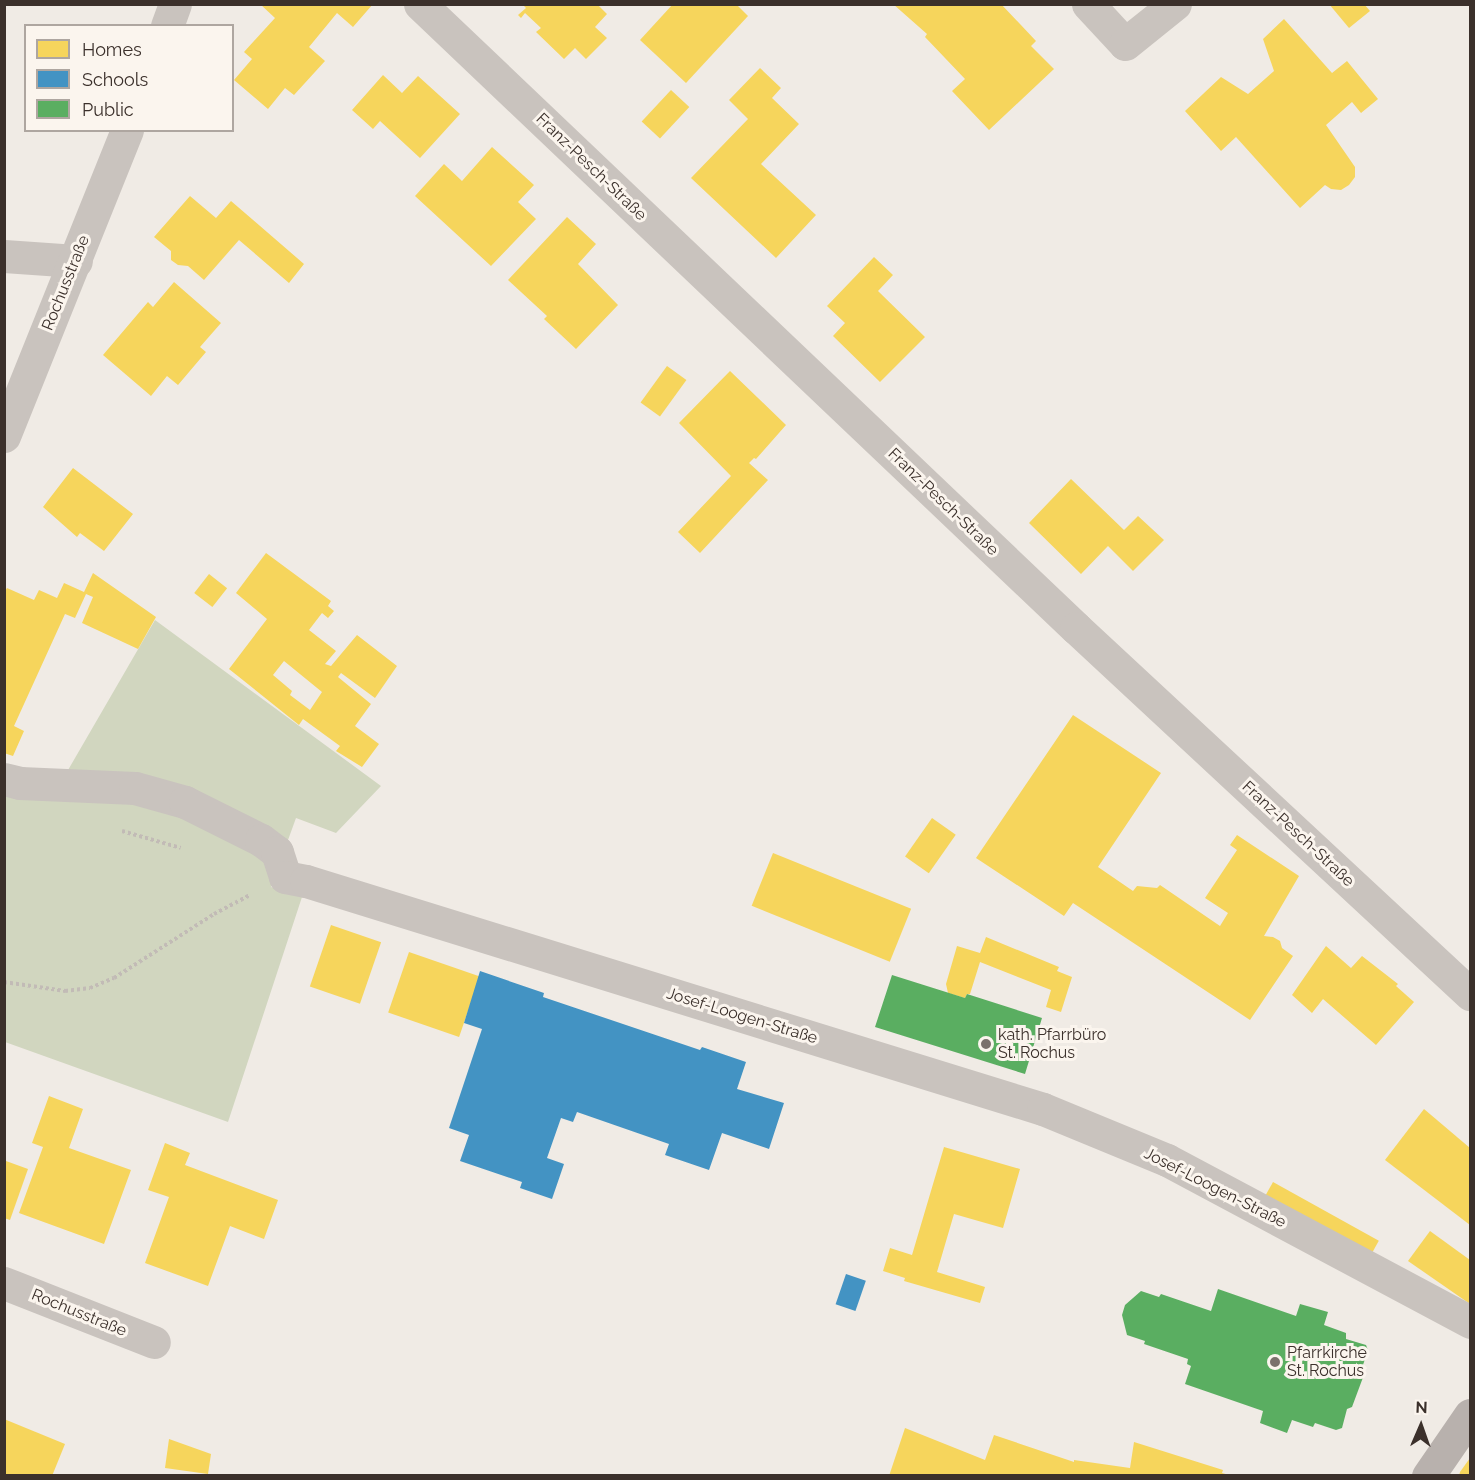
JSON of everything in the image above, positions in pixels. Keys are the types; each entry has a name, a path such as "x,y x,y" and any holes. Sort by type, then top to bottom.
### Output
{"main road":[{"path":"1428,1476 1470,1414"}],"street":[{"path":"168,24 175,4"},
{"name":"Franz-Pesch-Straße","path":"420,4 1076,628 1470,994"},
{"path":"1088,4 1125,44 1175,4"},
{"name":"Rochusstraße","path":"4,436 126,132"},
{"path":"4,256 76,261"},
{"path":"4,779 20,783 135,788 185,802 261,840 277,852 285,878"},
{"name":"Josef-Loogen-Straße","path":"285,878 306,880 1043,1109 1167,1160 1470,1322"},
{"name":"Rochusstraße","path":"4,1283 154,1342"}],"path":[{"path":"4,982 65,991 90,988 114,978 214,914 285,878"}],"green space":[{"path":"155,620 381,786 336,833 296,818 271,887 302,897 228,1122 5,1042 4,770 64,777"}],"building: Homes":[{"path":"260,4 373,4 353,27 337,13 309,47 325,61 294,95 285,88 268,109 234,80 252,59 244,52 275,18"},
{"path":"522,4 597,4 607,14 595,27 607,38 586,59 575,48 564,59 536,32 541,28 525,13 521,18 518,15 526,8"},
{"path":"673,4 736,4 748,16 686,83 640,40"},
{"path":"893,4 1001,4 1036,41 1031,46 1054,69 989,130 952,91 965,79 925,37 927,34"},
{"path":"1329,4 1364,4 1370,11 1349,28"},
{"path":"1284,19 1332,73 1347,61 1378,99 1361,113 1352,102 1326,125 1355,167 1355,177 1341,190 1331,189 1325,185 1300,208 1236,137 1221,151 1185,111 1221,77 1248,94 1274,71 1263,39"},
{"path":"760,68 781,88 772,98 799,124 761,164 816,215 776,258 691,178 748,119 729,100"},
{"path":"383,75 402,93 418,76 460,114 420,158 380,121 373,129 352,110"},
{"path":"671,90 689,107 660,138 642,121"},
{"path":"492,147 534,185 518,202 536,219 491,266 415,196 444,164 462,181"},
{"path":"190,196 216,218 231,201 304,264 289,283 239,240 204,280 188,266 178,265 171,260 171,251 154,237"},
{"path":"567,217 596,244 578,264 618,305 576,349 544,319 547,316 508,280"},
{"path":"874,257 893,275 878,291 925,337 880,382 833,336 845,323 827,306"},
{"path":"174,282 221,323 200,347 206,352 178,385 167,376 151,396 103,355 148,302 153,307"},
{"path":"667,366 686,380 660,417 641,402"},
{"path":"730,371 786,425 756,459 754,458 749,463 768,480 700,553 678,532 731,476 679,423"},
{"path":"73,468 133,514 104,551 80,533 77,537 43,507"},
{"path":"1071,479 1124,530 1138,516 1164,540 1133,571 1108,546 1081,574 1029,523"},
{"path":"266,553 331,601 328,606 334,611 328,618 322,613 309,630 336,651 325,664 331,666 357,635 397,666 375,698 341,673 338,677 371,704 355,726 379,744 362,767 336,751 340,746 303,719 299,725 229,669 267,619 236,593","holes":["284,661 322,692 310,710 290,695 292,691 273,675"]},
{"path":"93,573 156,617 138,649 82,623 93,597 86,594 75,618 65,614 14,726 24,731 13,756 4,753 4,593 7,588 34,600 39,590 57,598 64,583 84,592"},
{"path":"209,574 227,588 212,607 194,593"},
{"path":"1073,715 1161,773 1098,867 1133,891 1137,886 1157,888 1160,885 1220,926 1228,913 1205,898 1237,850 1230,845 1237,835 1299,876 1264,936 1280,941 1282,948 1293,956 1250,1020 1073,903 1064,916 976,858"},
{"path":"932,818 956,835 929,873 905,857"},
{"path":"773,853 911,909 890,962 752,906"},
{"path":"331,925 381,942 360,1004 310,986"},
{"path":"986,937 1059,967 1057,971 1072,977 1061,1012 1046,1007 1051,990 980,962 970,994 967,994 965,998 948,993 946,984 957,946 980,953"},
{"path":"1326,946 1351,968 1362,956 1398,984 1396,986 1414,1002 1376,1045 1323,999 1312,1013 1292,995"},
{"path":"409,952 480,976 459,1037 388,1013"},
{"path":"49,1096 83,1109 69,1148 131,1170 104,1244 19,1213 43,1147 32,1143"},
{"path":"1424,1109 1470,1148 1470,1225 1385,1160"},
{"path":"165,1143 190,1153 185,1165 278,1200 264,1239 230,1226 208,1286 145,1263 169,1197 148,1190"},
{"path":"944,1147 1020,1169 1003,1228 954,1214 937,1272 985,1287 980,1303 904,1281 905,1278 883,1271 890,1248 912,1255"},
{"path":"6,1161 28,1169 10,1220 4,1218"},
{"path":"1273,1182 1379,1241 1370,1257 1264,1199"},
{"path":"1430,1231 1470,1260 1470,1304 1408,1261"},
{"path":"4,1419 65,1444 52,1476 4,1476"},
{"path":"905,1428 985,1460 994,1435 1074,1462 1074,1460 1130,1468 1134,1442 1223,1470 1222,1473 1229,1475 889,1476"},
{"path":"169,1439 211,1454 208,1474 165,1468"},
{"path":"1470,1458 1470,1476 1459,1476 1460,1472"}],"building: Schools":[{"path":"480,971 544,993 543,997 700,1050 702,1047 746,1062 737,1089 784,1103 769,1149 722,1133 709,1170 665,1155 669,1144 577,1112 573,1122 561,1118 547,1158 564,1164 552,1199 520,1188 522,1182 460,1161 469,1135 449,1128 482,1029 464,1023"},
{"path":"846,1274 866,1281 855,1311 836,1304"}],"building: Public":[{"path":"892,975 965,998 967,994 1042,1018 1025,1074 875,1027"},
{"name":"Pfarrkirche St. Rochus","path":"1218,1289 1296,1316 1300,1304 1328,1312 1324,1325 1346,1333 1346,1339 1366,1345 1368,1350 1361,1371 1365,1372 1352,1407 1347,1409 1342,1428 1336,1430 1315,1423 1313,1427 1292,1420 1287,1433 1260,1423 1263,1411 1185,1384 1191,1366 1187,1364 1188,1359 1144,1344 1145,1341 1127,1335 1122,1315 1125,1305 1141,1291 1159,1297 1161,1294 1211,1311"}],"place":[{"name":"kath. Pfarrbüro St. Rochus","path":"986,1044"},
{"name":"Pfarrkirche St. Rochus","path":"1275,1362"}]}
